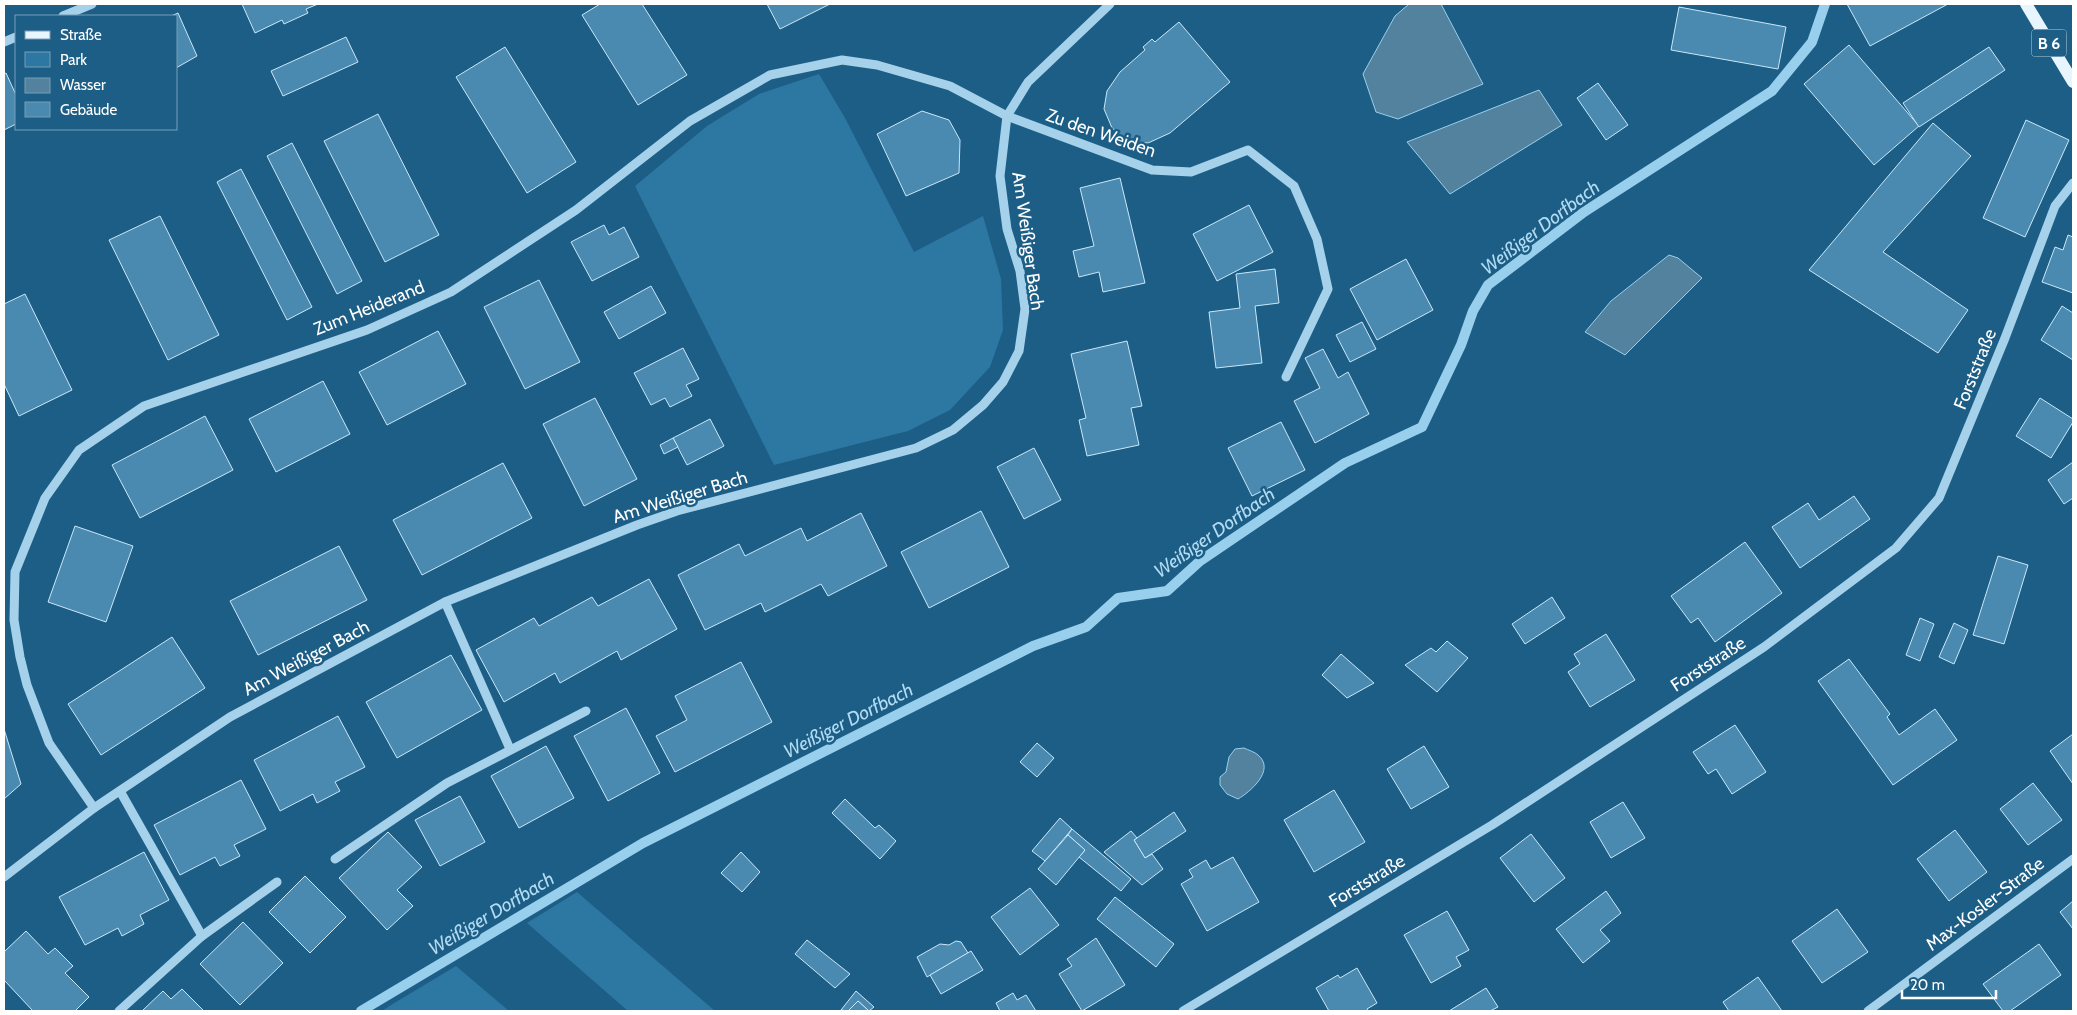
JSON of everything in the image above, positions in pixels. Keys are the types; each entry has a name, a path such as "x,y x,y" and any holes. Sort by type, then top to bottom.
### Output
{"main road":[{"name":"B 6","path":"2026,4 2073,82"}],"street":[{"path":"65,15 92,4"},
{"name":"Am Weißiger Bach","path":"4,877 94,808 230,717 445,602 637,525 677,511 916,448 953,430 983,405 1002,382 1019,351 1025,309 1020,272 1007,228 1000,176 1007,116 1028,82 1110,4"},
{"name":"Zum Heiderand","path":"94,808 49,743 27,685 14,620 15,572 45,498 79,450 144,406 367,330 451,292 576,210 690,121 770,75 842,60 878,65 950,86 1007,116"},
{"name":"Zu den Weiden","path":"1007,116 1152,170 1192,172 1248,150 1294,186 1317,239 1328,289 1286,377"},
{"name":"Forststraße","path":"1183,1011 1492,825 1764,646 1896,548 1939,498 2005,338 2055,206 2073,183"},
{"path":"445,602 510,749"},
{"path":"335,859 447,783 586,711"},
{"path":"120,791 202,936"},
{"name":"Max-Kosler-Straße","path":"1868,1011 2073,858"},
{"path":"119,1011 202,936 277,882"}],"green space":[{"path":"819,74 845,118 914,252 983,216 1001,279 1003,330 990,367 950,410 908,431 774,465 635,186 707,126 759,94"},
{"path":"577,892 715,1011 628,1011 527,923"},
{"path":"456,966 509,1011 382,1011 391,1005"}],"water":[{"path":"1409,4 1441,4 1483,84 1398,119 1376,112 1363,74 1395,16"},
{"path":"1539,90 1562,125 1450,194 1407,142"},
{"path":"1669,255 1678,258 1702,278 1625,355 1585,332 1611,301"},
{"path":"1244,748 1258,755 1263,761 1264,767 1263,774 1259,780 1238,799 1227,794 1220,785 1220,777 1226,772 1229,757 1235,749"}],"building":[{"path":"242,4 318,4 306,9 308,13 284,24 282,20 255,33"},
{"path":"600,4 642,4 687,75 638,105 582,15"},
{"path":"767,4 830,4 780,29"},
{"path":"1847,4 1948,4 1870,46"},
{"path":"1679,7 1786,27 1778,69 1671,50"},
{"path":"178,13 197,56 178,67 178,15 173,15"},
{"path":"1179,22 1230,82 1170,133 1148,143 1129,141 1112,128 1104,109 1107,91 1120,72 1145,50 1143,47 1152,39 1155,42"},
{"path":"346,37 358,62 283,96 271,71"},
{"path":"1849,45 1919,126 1874,165 1804,84"},
{"path":"505,47 576,162 527,193 456,77"},
{"path":"1989,47 2005,70 1919,127 1903,103"},
{"path":"6,73 15,93 15,124 4,130 4,74"},
{"path":"1598,83 1628,125 1606,140 1577,98"},
{"path":"922,111 949,120 960,140 959,173 906,196 877,134"},
{"path":"378,114 439,235 385,262 324,141"},
{"path":"2026,120 2069,140 2025,237 1983,218"},
{"path":"1933,123 1971,156 1883,252 1968,310 1938,353 1809,270"},
{"path":"292,143 362,281 337,294 267,156"},
{"path":"241,169 312,307 287,320 217,182"},
{"path":"1120,178 1145,283 1103,292 1099,272 1079,277 1073,251 1094,246 1080,188"},
{"path":"1249,205 1273,252 1217,281 1193,234"},
{"path":"160,216 219,335 168,360 109,240"},
{"path":"604,225 609,235 624,227 639,257 592,281 571,242"},
{"path":"2068,235 2073,237 2073,293 2042,282 2055,247 2063,250"},
{"path":"1406,259 1433,310 1377,340 1350,289"},
{"path":"1275,269 1279,303 1255,306 1262,363 1216,368 1209,312 1240,308 1236,274"},
{"path":"539,280 580,362 525,389 484,307"},
{"path":"651,286 666,313 619,339 604,312"},
{"path":"25,294 72,390 19,416 4,384 4,304"},
{"path":"2062,306 2073,313 2073,360 2041,340"},
{"path":"1362,322 1376,349 1350,362 1336,335"},
{"path":"438,331 466,384 387,425 359,372"},
{"path":"1127,341 1142,406 1131,408 1139,445 1087,456 1079,420 1086,418 1071,354"},
{"path":"683,348 699,379 686,385 692,396 670,407 665,398 651,405 634,373"},
{"path":"1323,349 1338,378 1348,372 1369,414 1315,443 1294,401 1320,388 1305,358"},
{"path":"323,381 350,434 276,472 249,419"},
{"path":"595,398 637,479 584,506 543,424"},
{"path":"2040,398 2073,419 2051,458 2016,436"},
{"path":"205,416 233,470 140,518 112,465"},
{"path":"710,419 724,446 687,465 673,438"},
{"path":"1281,422 1305,470 1252,496 1228,448"},
{"path":"673,438 678,447 664,454 660,445"},
{"path":"1034,448 1061,500 1024,519 997,467"},
{"path":"2073,462 2073,498 2064,504 2048,480"},
{"path":"503,463 532,518 422,575 393,520"},
{"path":"1854,496 1870,519 1800,568 1772,527 1808,503 1819,520"},
{"path":"981,511 1009,567 929,608 901,552"},
{"path":"861,513 887,566 828,596 821,584 765,612 761,603 705,630 678,575 739,544 745,556 801,528 807,541"},
{"path":"75,526 133,546 106,622 48,602"},
{"path":"1745,542 1782,593 1715,642 1698,618 1691,623 1671,596"},
{"path":"339,546 367,600 258,655 230,601"},
{"path":"1998,556 2028,565 2004,644 1973,635"},
{"path":"649,579 677,629 621,660 617,651 560,683 555,673 504,702 476,650 534,618 539,626 592,597 598,606"},
{"path":"1552,597 1565,618 1525,644 1512,624"},
{"path":"1920,618 1934,624 1920,661 1906,655"},
{"path":"1954,623 1968,630 1954,664 1939,657"},
{"path":"1606,634 1635,680 1590,707 1568,672 1580,664 1574,654"},
{"path":"172,637 205,688 101,755 68,704"},
{"path":"1447,641 1468,658 1437,692 1405,665 1431,648 1436,652"},
{"path":"1341,654 1374,683 1347,698 1322,675"},
{"path":"451,655 482,710 397,758 366,702"},
{"path":"1849,659 1890,714 1887,717 1899,735 1935,709 1957,740 1893,785 1818,681"},
{"path":"741,662 772,722 675,772 656,736 687,720 675,696"},
{"path":"626,708 660,773 608,801 574,736"},
{"path":"338,716 365,767 335,782 340,791 317,803 313,794 280,811 254,760"},
{"path":"1735,725 1766,772 1732,794 1716,769 1708,774 1693,752"},
{"path":"4,729 21,784 4,799"},
{"path":"2073,734 2073,784 2050,751"},
{"path":"1037,743 1054,758 1037,777 1020,762"},
{"path":"546,746 574,798 519,828 491,776"},
{"path":"1424,746 1449,787 1411,809 1387,769"},
{"path":"241,780 266,829 234,845 240,856 220,866 215,857 180,875 154,825"},
{"path":"2033,783 2062,820 2028,845 2000,809"},
{"path":"1334,790 1365,842 1314,872 1284,820"},
{"path":"460,796 485,842 440,866 415,820"},
{"path":"845,799 875,828 879,825 896,841 880,859 832,813"},
{"path":"1623,802 1645,838 1611,858 1590,822"},
{"path":"1174,812 1186,831 1145,858 1134,840"},
{"path":"1060,818 1072,829 1045,861 1032,851"},
{"path":"1072,829 1131,879 1121,891 1079,857 1085,850 1068,835"},
{"path":"1955,830 1987,872 1949,901 1917,859"},
{"path":"1131,831 1137,838 1134,840 1145,858 1152,854 1163,869 1142,885 1104,852"},
{"path":"388,832 422,867 397,890 413,906 387,930 339,878"},
{"path":"1531,834 1565,878 1534,902 1500,858"},
{"path":"1068,835 1085,850 1056,885 1038,869"},
{"path":"144,852 169,900 140,915 144,924 122,936 118,928 85,945 59,897"},
{"path":"741,852 760,872 742,892 721,873"},
{"path":"1233,857 1259,902 1207,931 1181,884 1193,877 1189,870 1206,860 1211,869"},
{"path":"305,876 346,917 310,953 269,912"},
{"path":"1030,888 1059,925 1020,955 991,917"},
{"path":"1606,891 1621,913 1600,930 1610,941 1583,963 1556,929"},
{"path":"1115,897 1174,944 1156,967 1097,919"},
{"path":"2073,901 2073,929 2060,912"},
{"path":"1837,909 1868,952 1822,983 1792,941"},
{"path":"1447,911 1469,950 1456,957 1461,966 1431,983 1404,935"},
{"path":"243,922 283,963 240,1005 200,964"},
{"path":"26,931 48,954 55,948 73,966 65,973 89,997 75,1011 33,1011 4,980 4,952"},
{"path":"1096,938 1125,985 1082,1011 1059,974 1072,966 1067,959"},
{"path":"807,940 850,974 835,988 795,954"},
{"path":"956,941 961,942 968,953 927,977 917,957 940,944 949,945"},
{"path":"2039,944 2061,975 2010,1011 2003,1011 1983,984"},
{"path":"971,951 983,970 941,994 930,975"},
{"path":"1357,968 1377,1003 1367,1009 1368,1011 1329,1011 1316,988 1338,975 1340,978"},
{"path":"1758,977 1782,1011 1729,1011 1723,1002"},
{"path":"1486,988 1498,1007 1490,1011 1449,1011"},
{"path":"182,989 204,1011 142,1011 163,991 171,999"},
{"path":"856,991 874,1007 869,1011 858,1001 848,1011 841,1010"},
{"path":"1013,993 1017,1000 1026,995 1036,1011 1000,1011 996,1003"},
{"path":"858,1001 869,1011 848,1011"}],"waterway":[{"name":"Weißiger Dorfbach","path":"361,1011 643,843 1033,646 1086,627 1118,598 1167,591 1200,561 1345,463 1422,427 1461,345 1473,311 1488,285 1584,212 1772,91 1812,42 1825,4"}]}
